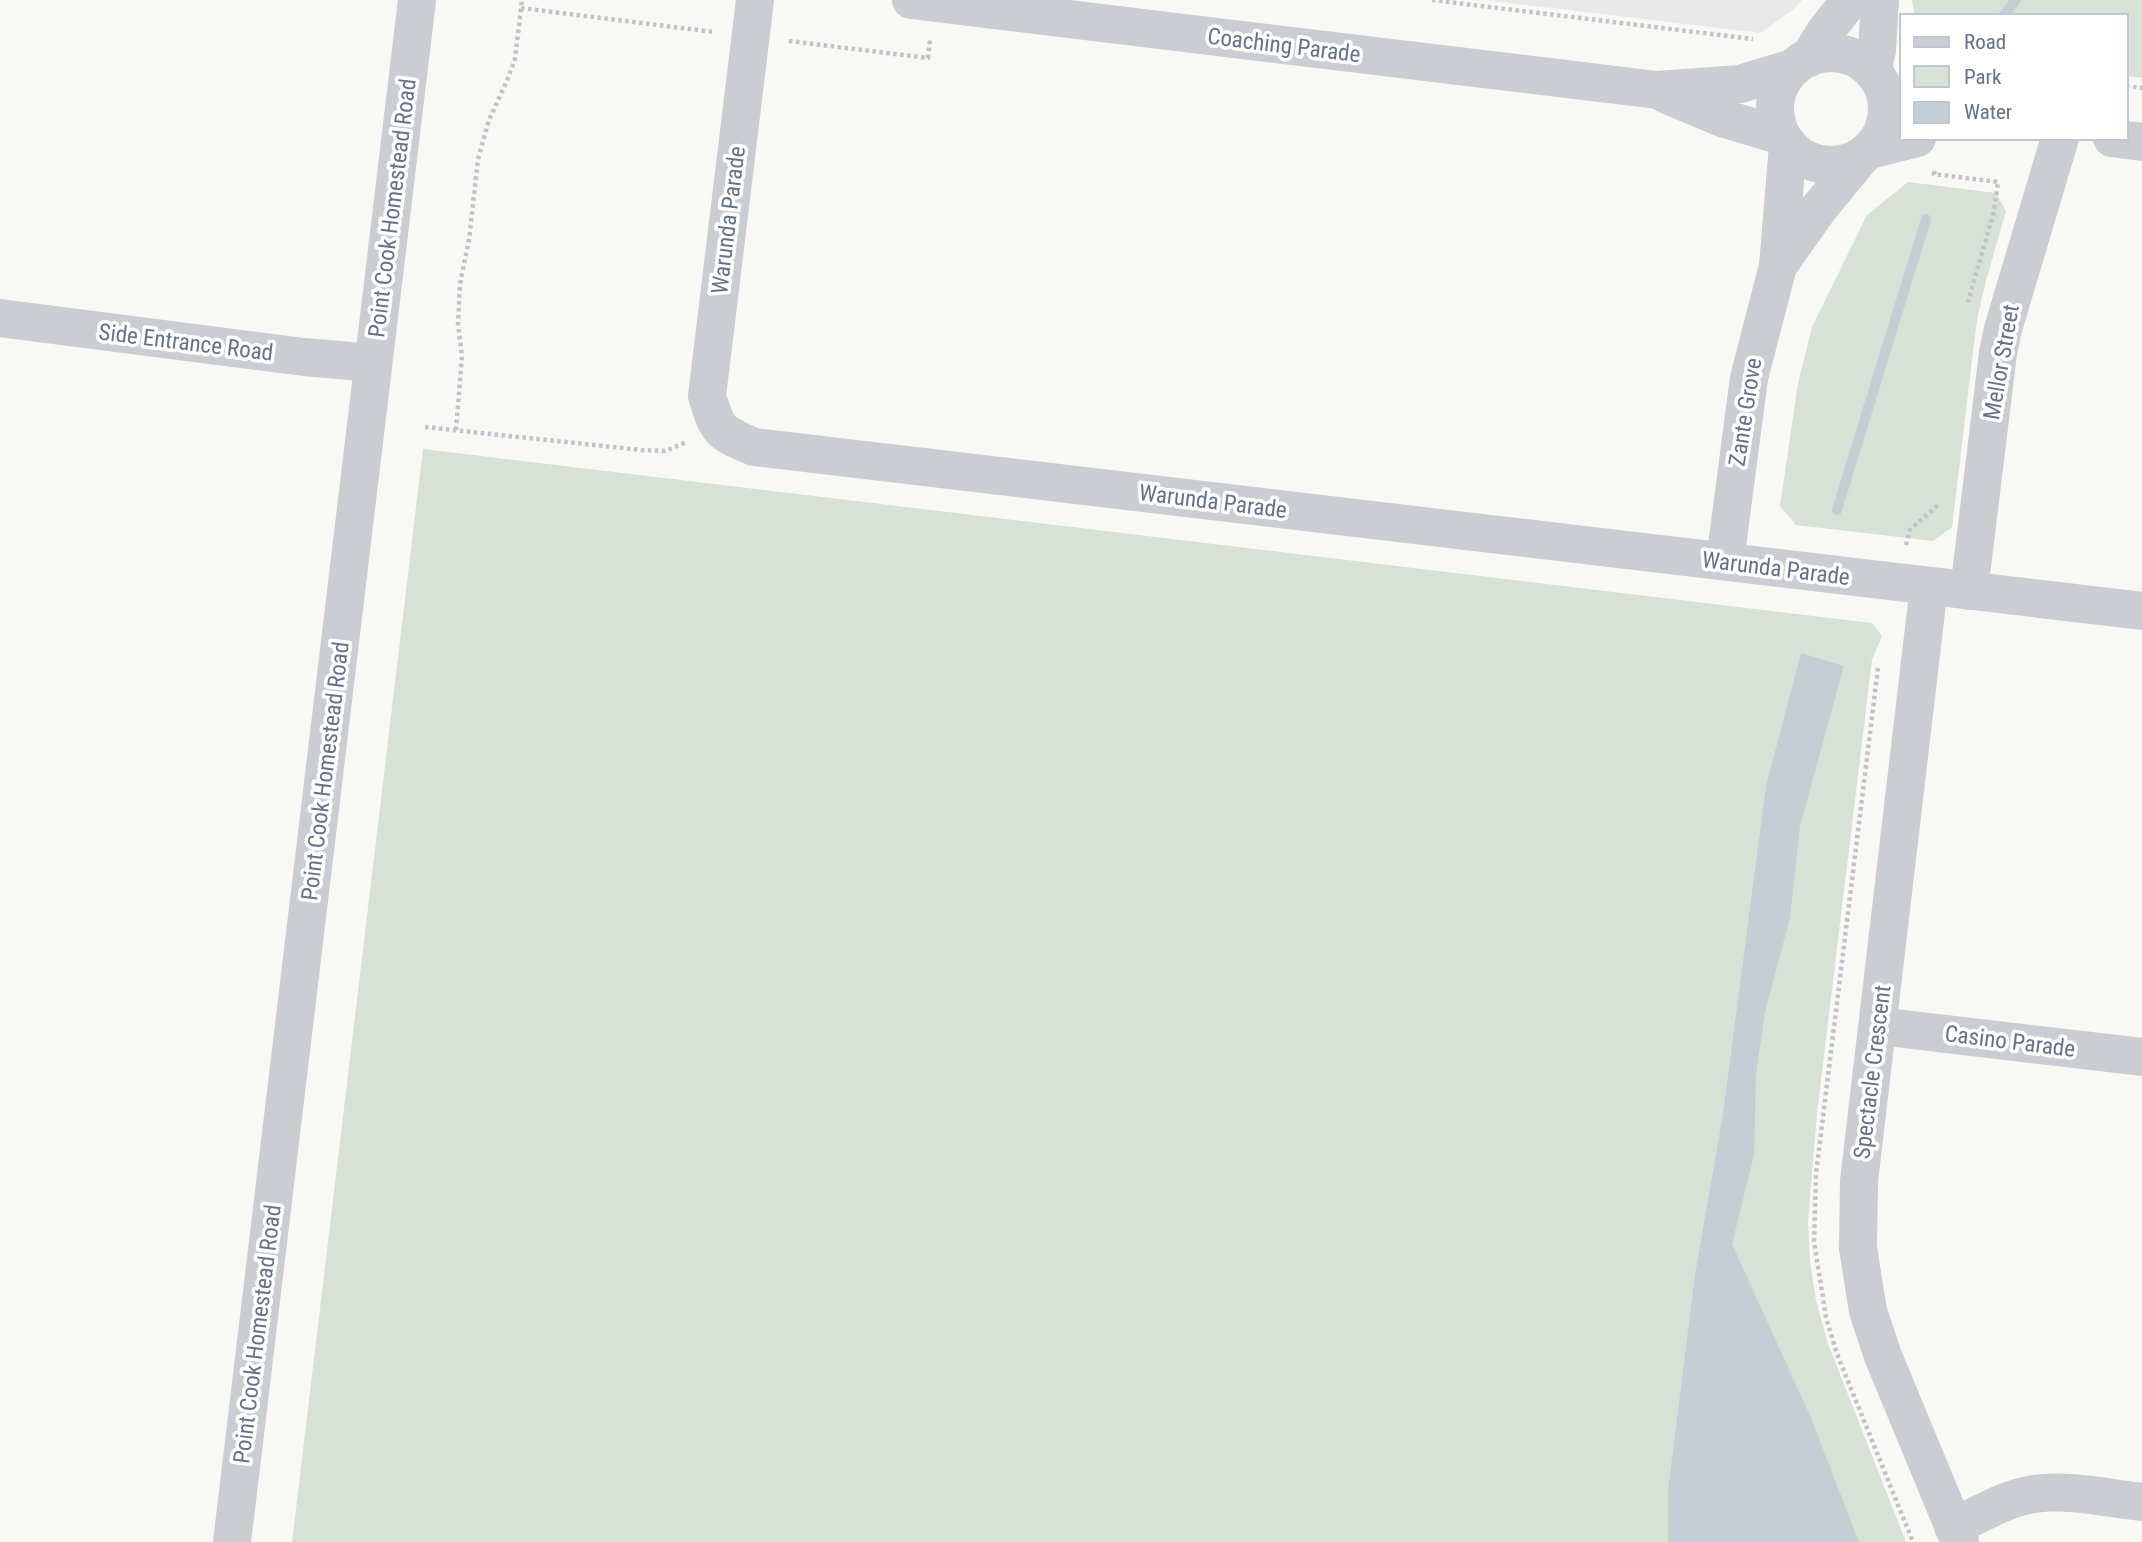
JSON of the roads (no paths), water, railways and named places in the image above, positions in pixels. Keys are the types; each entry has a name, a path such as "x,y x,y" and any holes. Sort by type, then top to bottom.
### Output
{"street":[{"name":"Point Cook Homestead Road","path":"232,1542 417,0"},
{"name":"Warunda Parade","path":"755,0 707,396 715,424 729,436 754,447 2142,611"},
{"name":"Coaching Parade","path":"911,0 1657,90 1740,84 1801,63"},
{"path":"1850,0 1801,63 1782,82 1776,100 1776,118 1785,140 1800,156 1823,164 1847,163 1866,153 1910,140"},
{"path":"1866,153 1878,139 1886,118 1885,80 1877,50 1880,0"},
{"path":"1801,63 1825,54 1842,54 1859,61 1885,80"},
{"name":"Coaching Parade","path":"1657,90 1785,140"},
{"name":"Zante Grove","path":"1725,561 1747,388 1763,316 1778,266 1785,140"},
{"name":"Mellor Street","path":"1969,591 2003,328 2059,140"},
{"name":"Zante Grove","path":"1778,266 1819,208 1866,153"},
{"name":"Side Entrance Road","path":"0,318 373,363"},
{"name":"Spectacle Crescent","path":"1930,586 1859,1181 1858,1248 1868,1311 1883,1356 1957,1534"},
{"name":"Casino Parade","path":"1878,1026 2142,1057"},
{"path":"1957,1534 2000,1505 2033,1494 2072,1494 2142,1502"}],"water":[{"path":"1801,653 1844,666 1800,826 1790,918 1765,1012 1756,1075 1754,1155 1732,1244 1811,1418 1859,1542 1668,1542 1668,1491 1695,1275 1723,1114 1766,786"}],"waterway":[{"path":"2005,14 2016,0"},
{"path":"1837,510 1926,219"}]}
